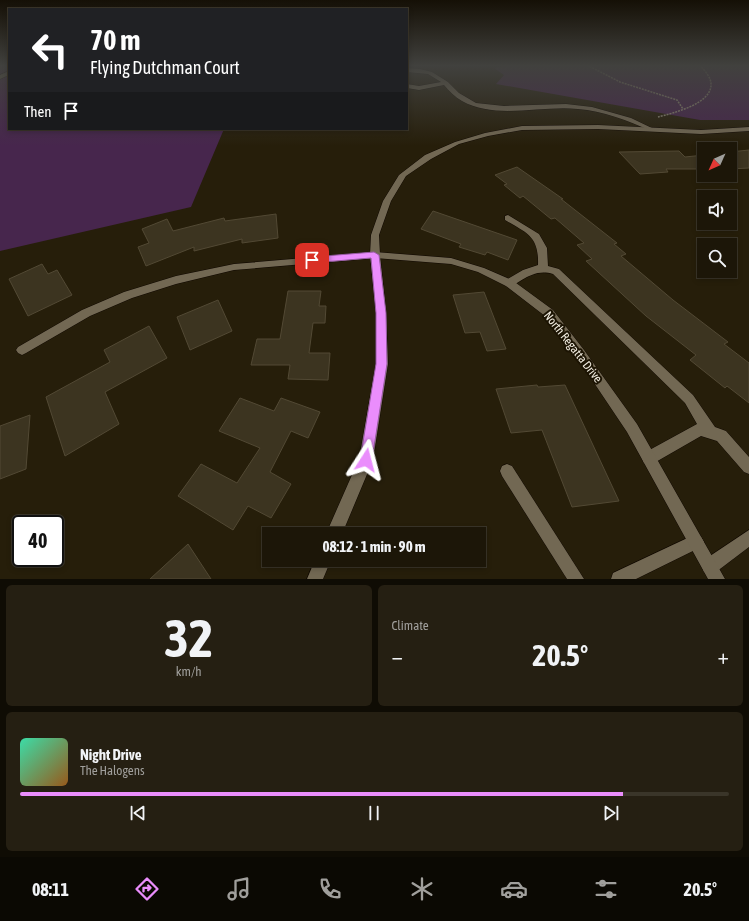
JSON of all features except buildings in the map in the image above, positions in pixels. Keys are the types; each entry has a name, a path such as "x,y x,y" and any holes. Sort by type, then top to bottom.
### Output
{"street":[{"path":"454,92 459,97 472,104 490,108 507,109 555,106 591,108 631,119 653,130"},
{"path":"337,527 366,460 382,364 381,313 374,255 374,235 387,201 403,176 428,157 457,144 487,134 522,128 598,127 701,132 749,129"},
{"path":"508,218 541,240 544,251 543,267"},
{"name":"North Regatta Drive","path":"22,350 86,313 128,295 176,280 234,267 374,255 451,261 481,270 510,283 549,313 580,353 619,409 649,458 714,573"},
{"path":"510,283 533,268 543,267 556,271 689,399 710,432"},
{"path":"649,458 700,429 721,436 749,467"},
{"path":"507,471 576,579"},
{"path":"714,573 749,538"},
{"path":"619,579 696,542"},
{"path":"315,579 320,567"}],"path":[{"path":"652,92 677,100 683,109"},
{"path":"653,130 652,122 655,118 683,109 698,102 709,92"}],"shaded area":[{"path":"0,92 8,92 8,130 224,130 191,207 0,251"},
{"path":"541,92 749,92 749,120 700,120"}],"route":[{"path":"312,260 374,255 381,313 382,364 366,460"}]}
